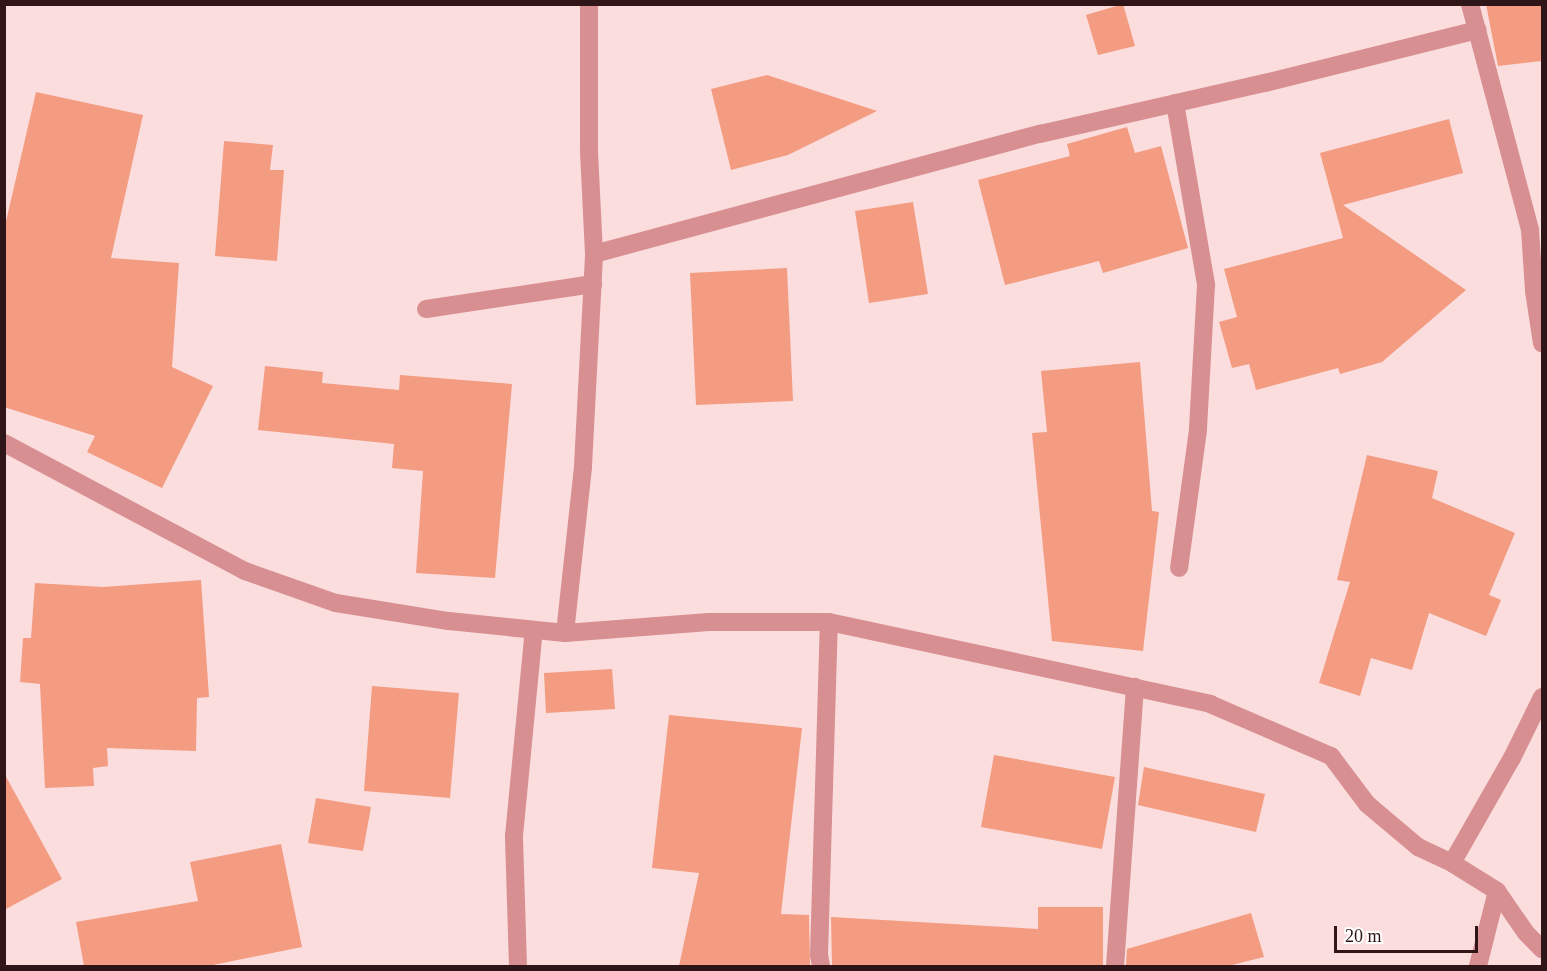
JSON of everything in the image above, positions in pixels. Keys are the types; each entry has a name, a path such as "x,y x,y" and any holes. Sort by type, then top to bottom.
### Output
{"street":[{"path":"565,633 582,466 593,285 594,254 589,150 589,4"},
{"path":"1470,4 1530,230 1534,291 1542,343"},
{"path":"594,254 1040,134 1477,30"},
{"path":"1175,103 1206,285 1198,430 1179,568"},
{"path":"426,309 593,285"},
{"path":"4,443 245,571 326,599 449,621 565,633 709,622 829,622 1210,704 1331,756 1367,804 1418,847 1452,863 1497,891 1526,933 1542,950"},
{"path":"821,966 819,955 829,622"},
{"path":"518,966 514,836 534,630"},
{"path":"1115,966 1135,687"},
{"path":"1452,863 1512,758 1542,697"},
{"path":"1478,966 1497,891"}],"building":[{"path":"1123,4 1135,46 1098,55 1086,15"},
{"path":"1486,4 1542,4 1542,61 1498,66"},
{"path":"767,75 877,111 788,155 731,170 711,89"},
{"path":"36,92 143,115 111,258 179,263 172,367 213,386 162,488 87,452 95,436 4,407 4,230"},
{"path":"1449,119 1463,173 1343,205 1466,290 1382,362 1340,374 1338,368 1256,390 1249,364 1232,368 1219,322 1237,317 1224,269 1343,238 1320,153"},
{"path":"1127,127 1135,153 1161,146 1188,248 1103,273 1099,261 1005,285 978,180 1070,156 1067,144"},
{"path":"224,141 273,145 270,170 284,170 277,261 215,256"},
{"path":"913,202 928,294 869,303 855,211"},
{"path":"787,268 793,401 696,405 690,273"},
{"path":"1140,362 1152,511 1159,512 1143,651 1052,641 1032,433 1047,432 1041,371"},
{"path":"265,366 323,372 322,383 399,390 400,375 512,384 495,578 416,573 423,471 392,468 394,444 258,430"},
{"path":"1367,455 1438,471 1432,498 1515,533 1489,595 1501,600 1486,636 1429,613 1412,670 1371,658 1360,696 1319,683 1350,582 1337,580"},
{"path":"201,580 209,697 197,698 196,751 107,748 108,766 93,768 94,786 45,788 40,684 20,682 23,638 31,638 35,583 103,587"},
{"path":"612,669 615,709 546,713 544,673"},
{"path":"372,686 459,693 450,798 364,791"},
{"path":"669,715 802,728 781,914 809,915 810,966 679,966 699,873 652,868"},
{"path":"994,755 1115,777 1102,849 981,827"},
{"path":"1144,767 1265,794 1256,832 1138,805"},
{"path":"4,773 62,879 4,910"},
{"path":"316,798 371,807 363,851 308,843"},
{"path":"281,844 302,947 208,966 84,966 76,922 198,901 190,862"},
{"path":"1038,907 1103,907 1103,966 832,966 831,917 1038,929"},
{"path":"1251,913 1264,957 1228,966 1126,966 1127,949"}]}
